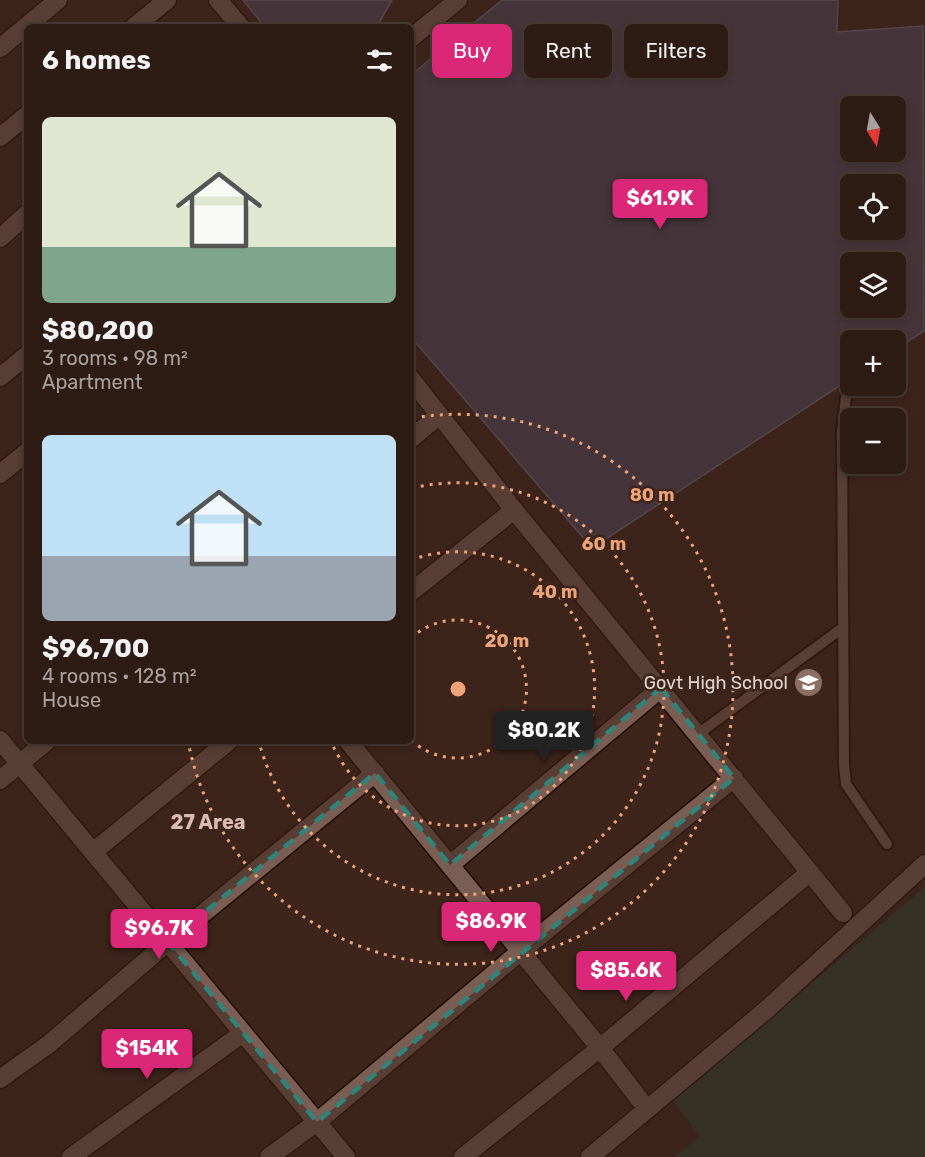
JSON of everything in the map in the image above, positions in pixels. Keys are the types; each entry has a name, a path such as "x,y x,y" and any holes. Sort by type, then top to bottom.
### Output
{"street":[{"path":"29,24 58,0"},
{"path":"138,24 167,0"},
{"path":"218,0 238,24"},
{"path":"414,36 458,0"},
{"path":"0,48 24,28"},
{"path":"0,137 24,117"},
{"path":"4,227 24,216"},
{"path":"0,377 24,357"},
{"path":"414,383 514,510 843,913"},
{"path":"414,437 440,415"},
{"path":"0,474 24,454"},
{"path":"414,590 514,510"},
{"path":"450,865 661,688"},
{"path":"0,740 346,1157"},
{"path":"0,780 43,744"},
{"path":"93,852 225,744"},
{"path":"351,744 640,1100"},
{"path":"0,1079 49,1044 168,942 375,773"},
{"path":"269,1157 317,1122 521,951 734,778"},
{"path":"590,1157 766,1010 925,864"},
{"path":"463,1157 600,1048 810,872"},
{"path":"71,1157 243,1033"}],"lane":[{"path":"846,396 842,432 841,629 846,784 887,844"},
{"path":"698,734 841,629"}],"highlighted area":[{"path":"661,688 734,778 317,1122 168,942 375,773 450,865"}],"green space":[{"path":"925,887 925,1157 674,1157 700,1136 673,1101"}],"building":[{"path":"243,0 392,0 378,24 263,24"},
{"path":"502,0 838,0 837,32 923,26 924,331 906,343 906,330 840,330 840,386 592,548 414,340 414,73 432,58 432,78 512,78 512,24 473,24"}],"place":[{"name":"Govt High School","path":"809,683"}],"district":[{"name":"27 Area","path":"208,822"}]}
